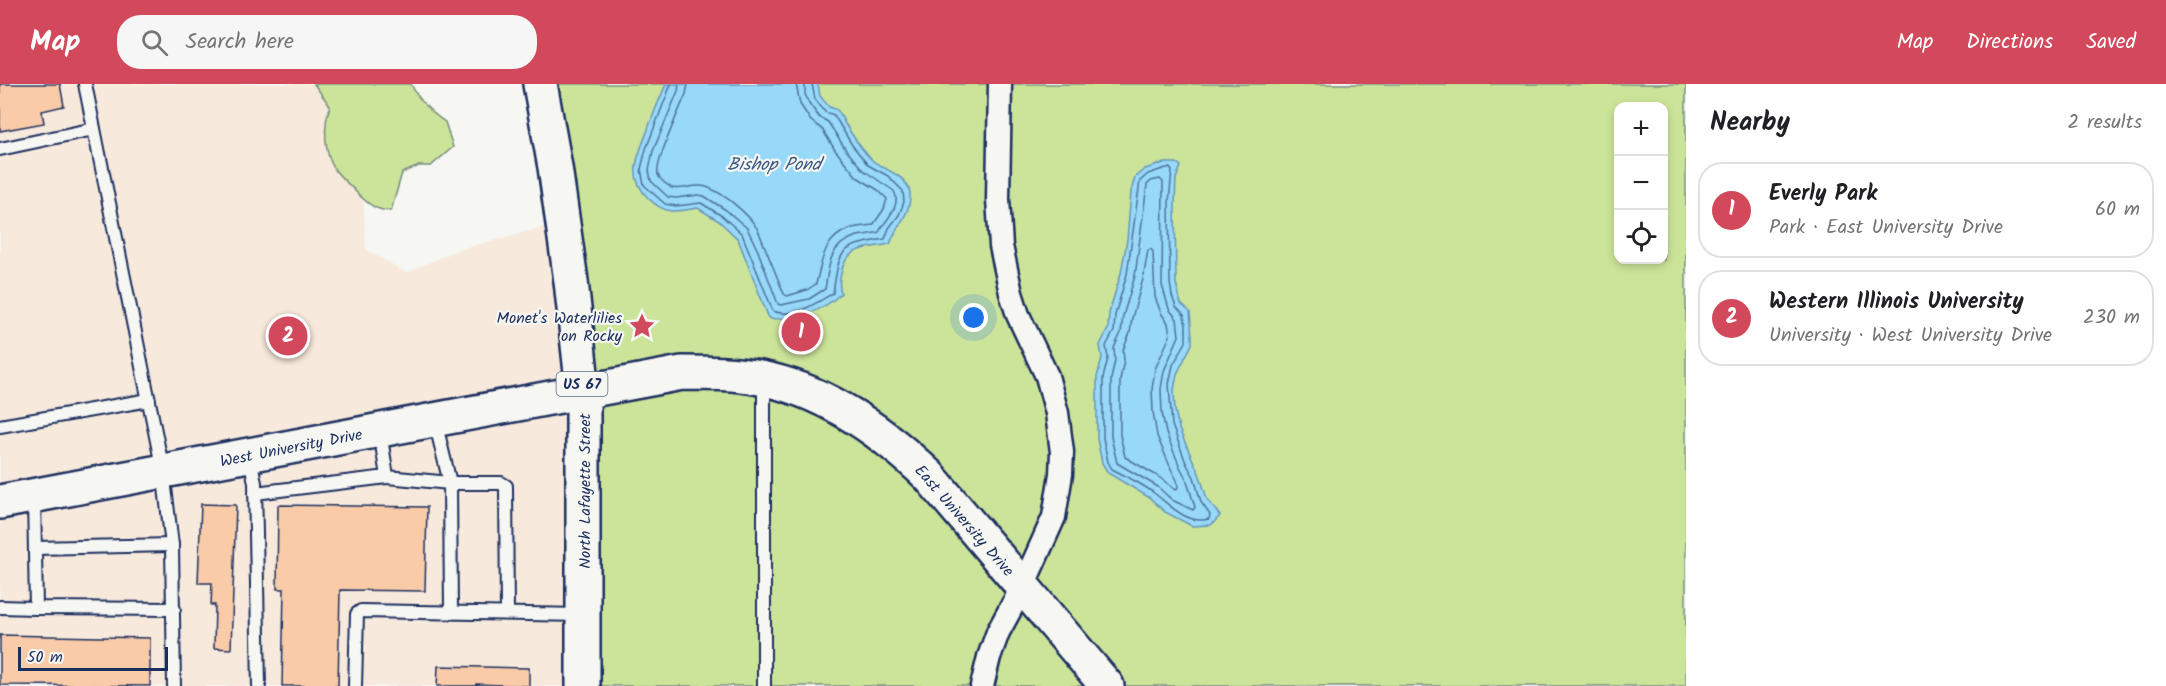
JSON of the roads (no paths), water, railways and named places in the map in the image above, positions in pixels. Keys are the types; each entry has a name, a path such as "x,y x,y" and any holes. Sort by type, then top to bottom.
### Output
{"main road":[{"name":"North Lafayette Street","path":"540,84 555,167 571,281 583,391 583,686"},
{"name":"East University Drive","path":"583,391 682,373 721,372 764,379 803,391 826,402 891,442 929,476 1107,686"},
{"name":"West University Drive","path":"0,502 583,391"}],"street":[{"path":"982,686 998,632 1023,586 1054,517 1062,452 1057,413 1047,376 1018,315 1001,246 998,199 1000,84"}],"lane":[{"path":"85,84 163,471 172,545 174,686"},
{"path":"0,149 94,129"},
{"path":"764,379 764,686"},
{"path":"0,426 149,400"},
{"path":"435,419 450,483 451,612"},
{"path":"380,430 387,477"},
{"path":"249,455 255,483 259,686"},
{"path":"255,493 387,477 450,483 501,483 506,486 507,613"},
{"path":"34,496 36,608"},
{"path":"35,548 172,545"},
{"path":"0,607 174,609"},
{"path":"356,686 357,614 361,610 583,615"}],"water":[{"name":"Bishop Pond","path":"666,84 818,84 820,96 829,107 838,111 853,137 868,156 900,177 908,187 909,207 890,244 859,250 848,258 840,279 841,293 834,300 809,313 790,318 771,319 738,239 719,221 698,208 665,210 648,198 641,189 637,180 636,162"},
{"path":"1164,163 1177,163 1181,166 1176,179 1176,283 1181,304 1190,312 1192,337 1192,344 1177,374 1174,390 1175,410 1179,429 1200,476 1207,499 1220,516 1211,525 1192,526 1165,512 1150,498 1108,473 1102,463 1097,439 1097,377 1102,358 1100,345 1108,329 1109,313 1121,273 1127,240 1131,192 1135,177 1145,169"}],"place":[{"name":"Monet's Waterlilies on Rocky","path":"642,326"},
{"name":"Everly Park","path":"801,332"},
{"name":"Western Illinois University","path":"288,336"}]}
